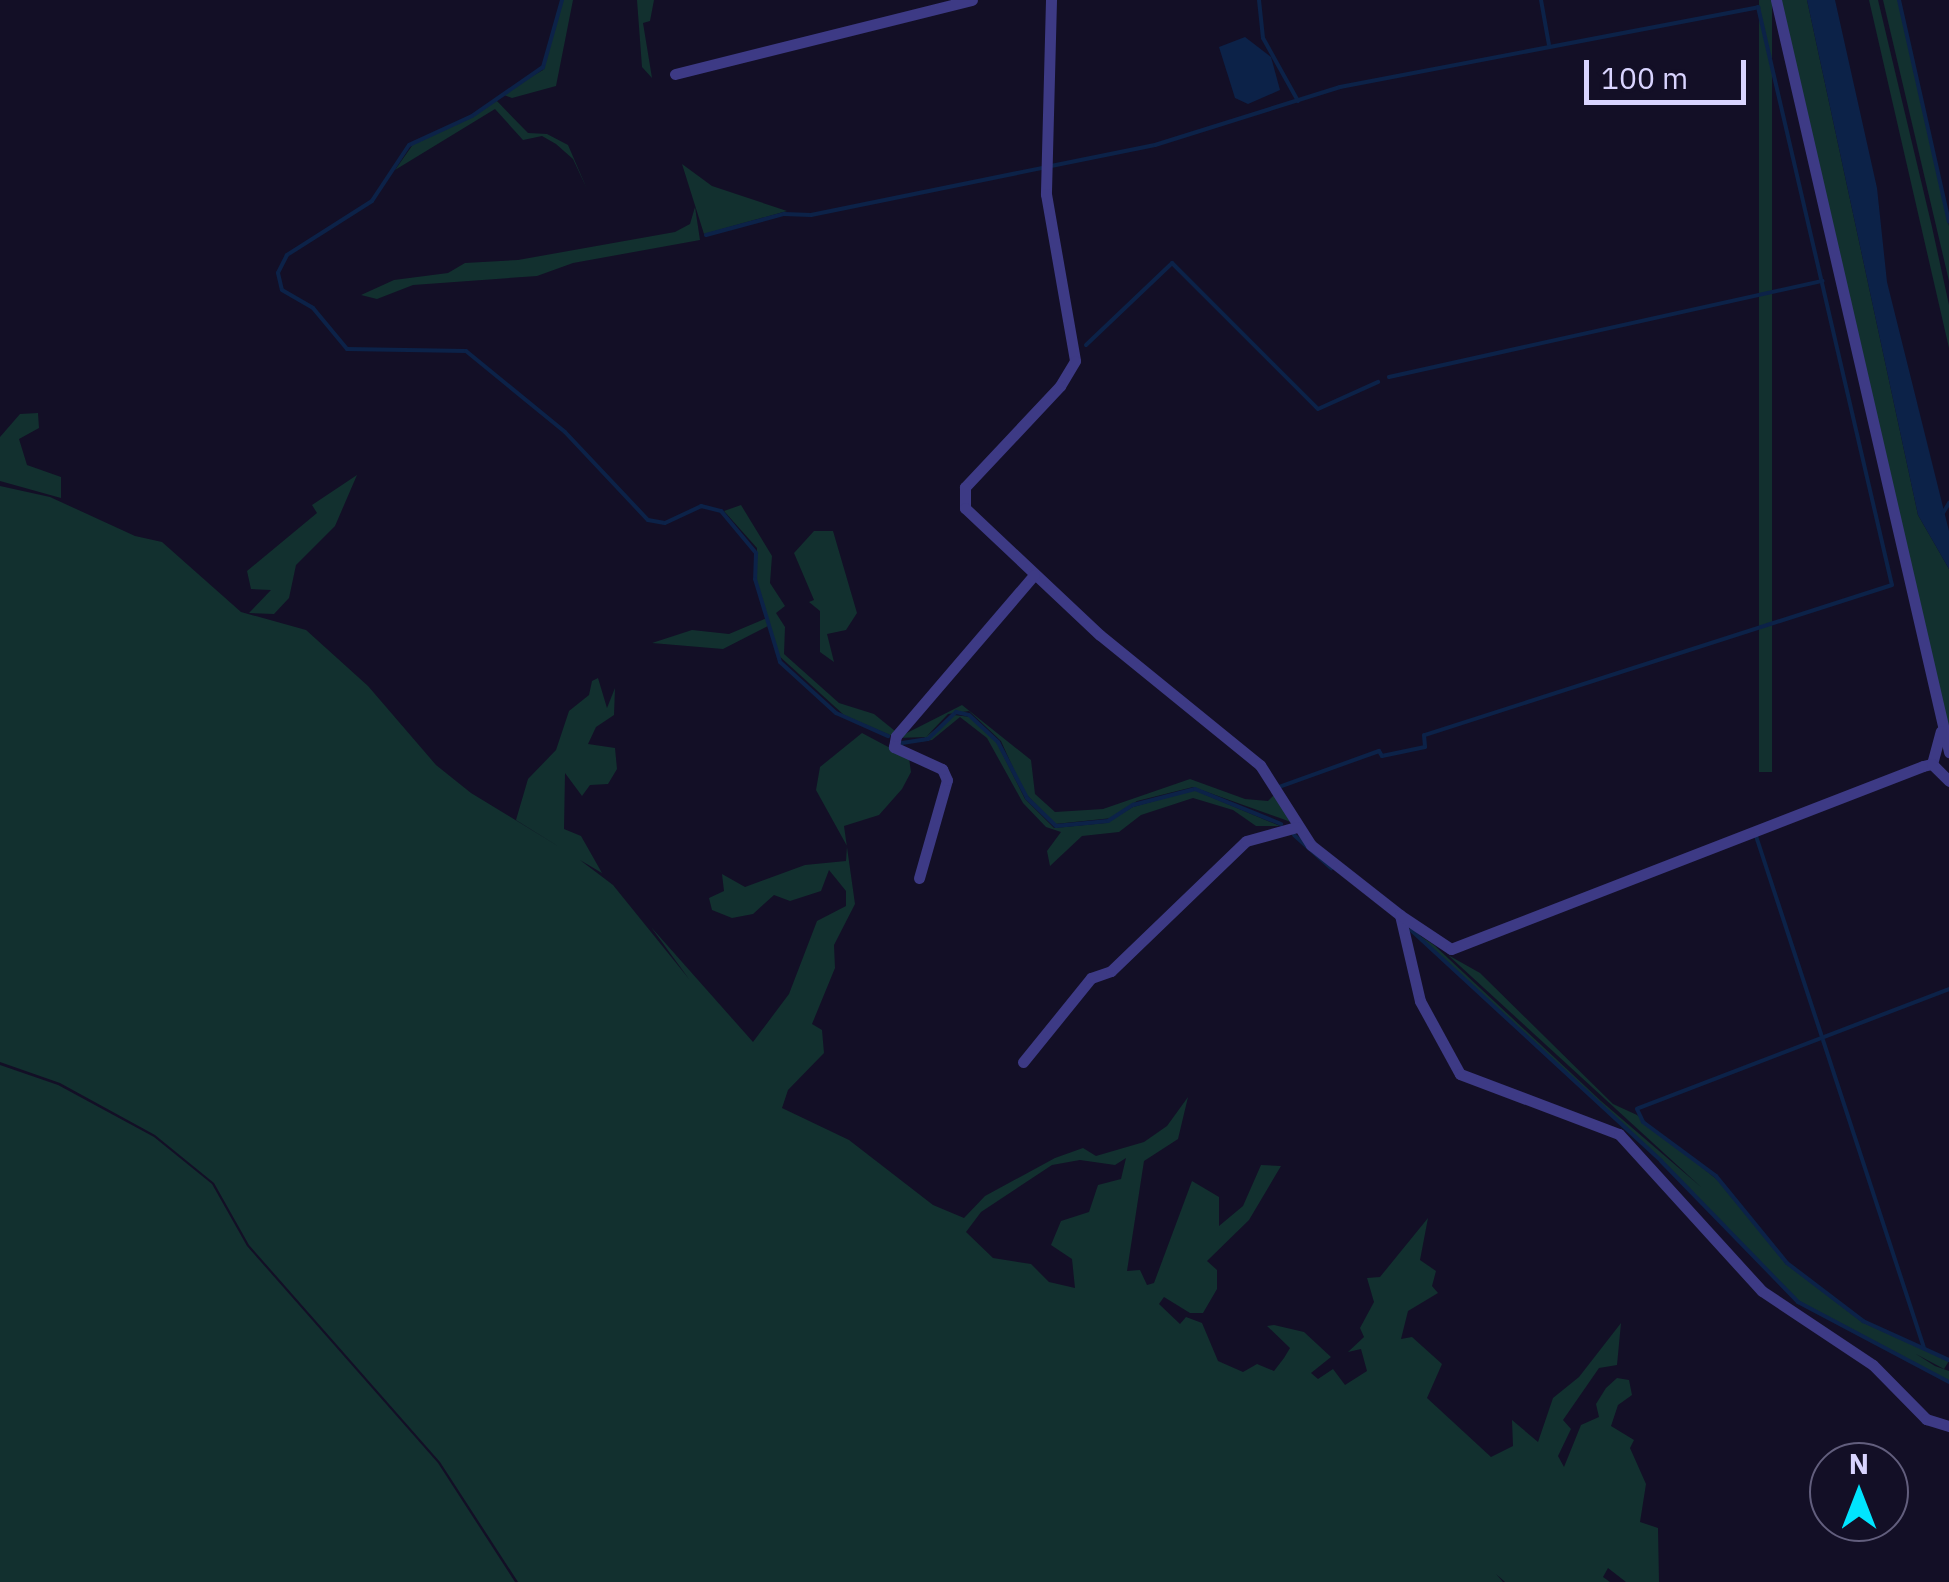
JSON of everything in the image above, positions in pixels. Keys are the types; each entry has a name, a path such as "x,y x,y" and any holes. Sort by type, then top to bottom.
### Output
{"street":[{"path":"675,74 972,0"},
{"path":"1051,0 1046,194 1075,361 965,487 962,500 1034,574 1260,766 1297,827 1400,916 1451,949 1932,764"},
{"path":"1776,0 1949,752"},
{"path":"919,878 946,780 942,769 894,748 896,736 1034,574"},
{"path":"1932,764 1943,726"},
{"path":"1932,764 1949,781"},
{"path":"1023,1062 1092,978 1111,971 1246,841 1297,827"},
{"path":"1400,916 1420,1001 1468,1080 1619,1134 1762,1290 1873,1365 1926,1419 1949,1426"}],"green space":[{"path":"563,0 573,0 556,86 512,98 501,94 543,70"},
{"path":"637,0 654,0 650,21 643,23 652,78 642,67"},
{"path":"1759,0 1772,0 1772,772 1759,772"},
{"path":"1779,0 1807,0 1918,515 1949,569 1949,739"},
{"path":"1869,0 1878,0 1932,227 1949,305 1949,348"},
{"path":"1883,0 1898,0 1949,226 1949,281"},
{"path":"495,99 528,133 547,134 568,145 587,189 573,159 556,144 542,136 523,140 495,109 395,170 414,143 471,118"},
{"path":"682,164 712,186 787,211 704,234"},
{"path":"695,207 700,240 573,263 537,276 413,285 377,299 361,295 394,280 448,273 465,263 518,260 675,232 690,224"},
{"path":"38,413 39,428 19,439 27,465 61,477 61,498 0,481 0,437 20,414"},
{"path":"357,475 335,526 296,565 289,598 274,614 249,613 271,590 251,589 247,571 317,513 312,505"},
{"path":"0,486 50,497 135,536 162,542 241,612 306,630 368,686 436,765 471,793 561,848 516,820 528,779 556,750 569,711 589,695 592,681 598,678 607,708 615,688 614,715 596,727 588,744 615,748 617,769 608,784 590,785 582,796 565,773 564,829 581,836 602,873 580,860 613,885 689,979 651,927 753,1042 789,994 817,921 846,906 846,891 829,870 821,891 790,901 774,895 753,914 732,918 712,910 709,898 724,891 722,874 745,887 805,865 846,861 847,847 855,904 834,945 835,968 812,1024 822,1030 824,1053 788,1090 782,1108 849,1140 933,1205 964,1218 985,1196 1055,1158 1083,1148 1096,1156 1144,1142 1167,1126 1188,1097 1178,1139 1144,1161 1127,1271 1140,1270 1147,1285 1154,1283 1192,1181 1219,1197 1219,1226 1243,1206 1261,1165 1281,1166 1249,1220 1207,1261 1217,1270 1217,1289 1203,1313 1190,1313 1164,1297 1159,1304 1180,1324 1186,1317 1202,1323 1218,1361 1243,1372 1257,1364 1274,1371 1290,1348 1267,1326 1274,1325 1304,1332 1331,1357 1311,1373 1318,1379 1333,1369 1345,1385 1367,1371 1361,1349 1348,1352 1364,1337 1360,1328 1374,1302 1367,1278 1380,1277 1428,1218 1420,1260 1436,1271 1432,1286 1438,1293 1408,1311 1401,1339 1412,1337 1442,1364 1427,1398 1491,1457 1513,1446 1512,1420 1538,1442 1553,1398 1579,1377 1621,1323 1617,1365 1599,1368 1563,1420 1571,1429 1558,1456 1564,1467 1581,1425 1599,1417 1596,1404 1606,1388 1617,1378 1629,1380 1632,1395 1618,1405 1611,1426 1634,1440 1630,1448 1646,1484 1640,1522 1658,1528 1659,1582 1626,1582 1608,1568 1603,1577 1610,1582 1505,1582 1496,1574 1503,1582 518,1582 440,1462 249,1245 214,1183 155,1135 60,1083 0,1062","holes":["1126,1158 1121,1179 1098,1185 1089,1212 1061,1221 1051,1245 1072,1259 1075,1288 1049,1282 1031,1264 993,1258 966,1232 981,1212 1052,1165 1080,1160 1115,1165"]},
{"path":"741,505 772,556 770,583 785,606 776,613 785,627 784,654 839,703 874,714 895,731 892,736 844,715 777,654 757,582 757,548 724,511"},
{"path":"814,531 833,531 857,613 846,630 827,634 834,662 820,652 820,611 809,602 814,600 794,553"},
{"path":"767,618 770,625 723,649 652,643 692,630 729,634"},
{"path":"962,705 1031,760 1035,794 1055,812 1103,809 1190,779 1245,799 1268,801 1276,793 1291,822 1193,787 1137,801 1112,818 1055,824 1024,792 1001,741 969,711 948,714 926,737 897,738"},
{"path":"954,715 971,717 996,741 1025,799 1054,828 1106,823 1133,807 1194,790 1280,826 1256,826 1233,810 1193,798 1141,815 1119,832 1082,836 1050,866 1047,851 1061,832 1046,827 1023,803 987,738 960,717 932,740 919,742"},
{"path":"862,733 909,758 911,772 879,815 844,826 847,846 816,790 820,767"},
{"path":"1411,930 1434,945 1601,1101 1701,1187 1448,955 1480,973 1613,1104 1637,1115 1720,1182 1786,1264 1862,1322 1949,1361 1944,1369 1916,1354 1935,1366 1949,1371 1949,1381 1799,1301 1661,1160"},
{"path":"0,1065 58,1085 154,1137 212,1184 247,1246 438,1463 515,1582 0,1582"}],"water":[{"path":"1807,0 1835,0 1877,188 1887,282 1949,531 1949,569 1918,515"},
{"path":"1245,37 1271,57 1280,90 1248,104 1235,98 1219,47"}],"waterway":[{"path":"562,0 543,67 472,116 409,145 372,201 287,255 278,273 282,290 313,308 347,349 466,351 565,432 648,520 665,523 701,506 721,511 756,553 755,579 780,662 836,713 888,736"},
{"path":"1259,0 1263,38 1298,101"},
{"path":"1541,0 1549,45"},
{"path":"1899,0 1949,221"},
{"path":"1051,166 1155,145 1340,87 1758,7 1892,585 1424,735 1425,747 1382,756 1379,751 1279,787"},
{"path":"706,235 784,214 811,215 1041,168"},
{"path":"1086,345 1172,263 1318,409 1378,382"},
{"path":"1389,377 1822,281"},
{"path":"1943,513 1949,503"},
{"path":"902,743 928,739 956,712 969,715 998,742 1027,798 1056,826 1108,821 1133,805 1195,789 1281,824"},
{"path":"1294,835 1331,868"},
{"path":"1756,836 1924,1348"},
{"path":"1411,930 1661,1161 1798,1302 1949,1382"},
{"path":"1949,989 1637,1109 1643,1122 1716,1176 1787,1263 1863,1321 1949,1360"}]}
